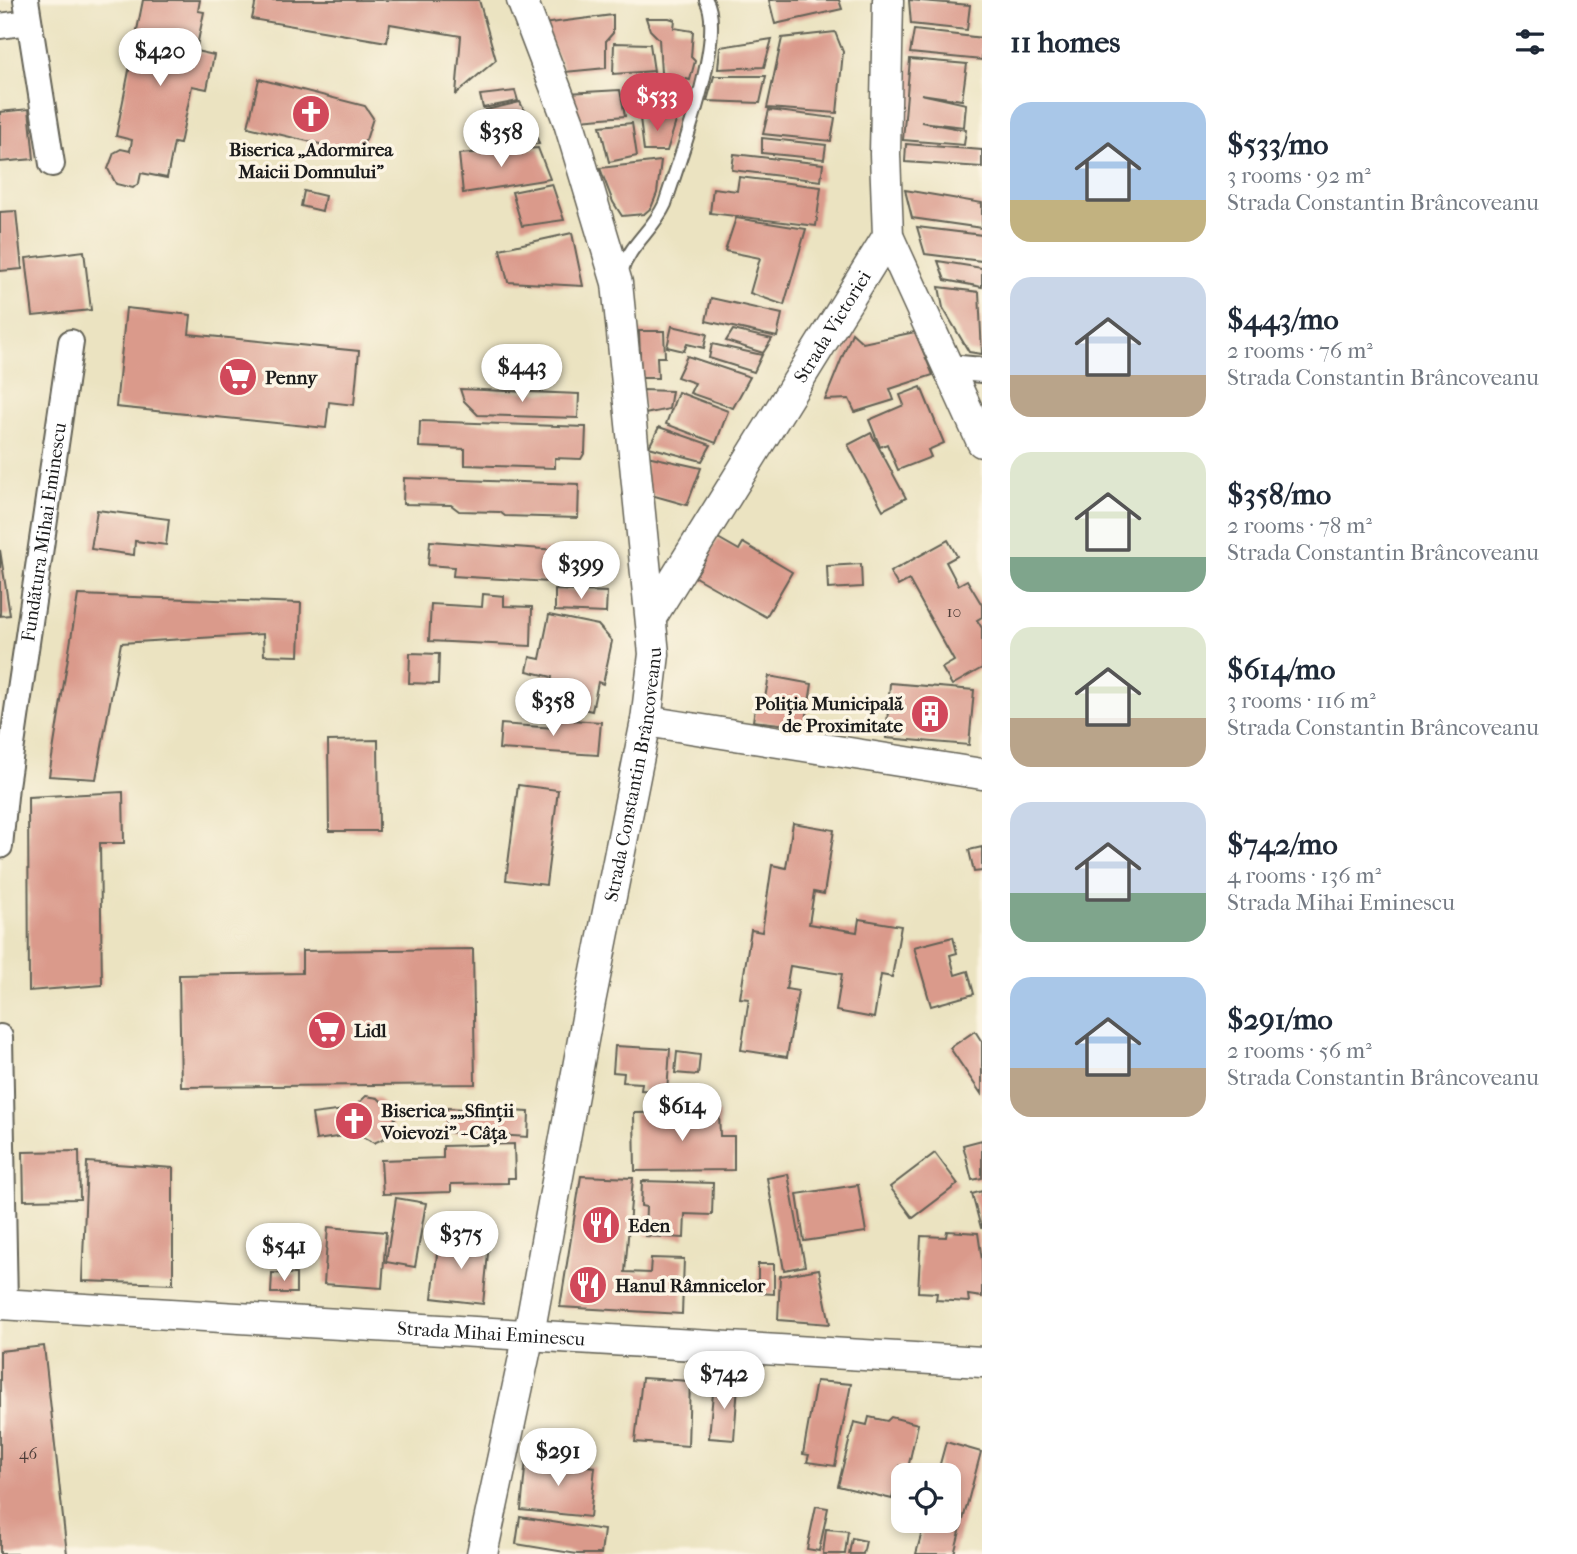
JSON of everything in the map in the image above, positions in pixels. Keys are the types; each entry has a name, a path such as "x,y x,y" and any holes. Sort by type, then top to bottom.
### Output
{"street":[{"name":"Strada Constantin Brâncoveanu","path":"482,1554 529,1334 590,1002 646,721 654,653 652,616 640,539 617,283 569,123 522,0"},
{"path":"888,0 885,154 888,236 982,442"},
{"path":"0,26 27,11 52,164"},
{"name":"Strada Victoriei","path":"652,616 888,236"},
{"name":"Fundătura Mihai Eminescu","path":"0,846 6,786 71,342"},
{"path":"949,367 982,370"},
{"path":"646,721 982,774"},
{"path":"0,1037 3,1304"},
{"name":"Strada Mihai Eminescu","path":"3,1304 223,1320 529,1334 982,1362"}],"lane":[{"path":"617,283 634,243 657,221 666,204 709,58 712,22 706,0"}],"building":[{"path":"143,0 200,0 198,11 204,12 196,51 214,55 207,89 192,86 180,144 174,143 167,178 141,173 139,183 133,188 116,184 108,169 114,153 121,149 130,151 132,140 116,136"},
{"path":"256,0 479,0 496,60 456,94 461,36 390,24 387,42 252,19"},
{"path":"769,0 839,0 842,9 775,24"},
{"path":"909,0 970,5 967,30 911,24"},
{"path":"613,15 613,33 606,41 606,68 565,72 542,24"},
{"path":"646,18 669,18 675,20 674,28 693,31 691,57 695,61 690,80 661,73 659,39 650,30"},
{"path":"914,30 982,38 982,60 910,53"},
{"path":"835,32 843,52 837,113 767,108 782,38"},
{"path":"772,39 764,67 718,69 720,47"},
{"path":"614,43 650,44 654,71 613,74"},
{"path":"910,59 967,64 962,100 921,94 966,104 964,127 921,122 966,130 964,145 903,140"},
{"path":"714,76 766,76 760,103 707,101"},
{"name":"Biserica „Adormirea Maicii Domnului”","path":"259,79 365,106 373,118 366,140 359,147 341,149 248,127"},
{"path":"620,90 625,116 580,120 568,93"},
{"path":"515,91 518,101 483,108 480,95"},
{"path":"520,102 526,114 492,123 486,110"},
{"path":"29,109 34,159 0,162 0,112"},
{"path":"769,110 835,118 831,141 763,134"},
{"path":"640,118 677,118 667,151 644,151"},
{"path":"531,119 539,144 500,145 496,127"},
{"path":"632,123 637,156 609,162 600,126"},
{"path":"762,138 826,145 824,159 762,153"},
{"path":"906,144 982,150 982,167 905,162"},
{"path":"538,148 550,179 463,193 459,154"},
{"path":"734,154 823,164 821,181 732,170"},
{"path":"661,161 657,193 651,208 644,214 622,216 613,202 600,168"},
{"path":"739,177 821,187 816,226 710,213 713,188 737,191"},
{"path":"552,184 564,220 522,226 512,192"},
{"path":"905,190 982,203 982,228 912,218"},
{"path":"304,191 325,196 322,211 301,206"},
{"path":"16,211 22,269 0,271 0,212"},
{"path":"736,218 806,229 784,305 750,293 760,258 725,251"},
{"path":"917,227 982,235 982,261 925,254"},
{"path":"572,233 583,286 508,282 500,249"},
{"path":"84,251 91,310 33,316 26,258"},
{"path":"938,261 982,268 982,287 945,280"},
{"path":"939,287 979,292 982,354 969,352 943,308"},
{"path":"711,298 782,314 777,337 706,321"},
{"name":"Penny","path":"126,308 191,315 189,334 359,351 354,405 329,402 326,428 116,407"},
{"path":"672,326 707,334 704,348 687,344 684,351 667,347"},
{"path":"733,330 772,339 763,353 726,341"},
{"path":"639,331 664,331 665,357 657,357 658,378 641,378"},
{"path":"915,332 933,375 890,389 894,400 855,412 849,399 825,400 852,333 863,343"},
{"path":"712,344 762,355 754,372 709,358"},
{"path":"687,356 750,377 733,408 690,393 695,383 677,377"},
{"path":"921,387 944,443 928,450 931,457 898,470 887,444 880,447 869,420 904,405 900,395"},
{"path":"460,389 579,394 578,418 478,415 464,401"},
{"path":"641,390 672,391 669,409 645,414"},
{"path":"678,392 728,411 716,443 666,424"},
{"path":"420,421 586,427 585,452 581,459 555,458 555,468 465,465 465,449 419,447"},
{"path":"659,427 711,445 702,461 649,447"},
{"path":"871,433 906,498 883,510 848,445"},
{"path":"647,456 701,468 687,505 644,493"},
{"path":"404,478 579,484 578,518 505,516 500,512 459,511 451,505 403,504"},
{"path":"97,510 169,519 166,545 135,541 134,555 91,549"},
{"path":"718,538 739,550 743,543 792,572 766,617 695,577"},
{"path":"948,540 957,556 946,562 958,585 967,580 982,605 982,617 977,620 982,628 982,668 952,685 942,668 954,661 909,580 898,586 890,572"},
{"path":"430,541 601,553 599,585 453,576 454,567 428,565"},
{"path":"0,550 10,615 0,616"},
{"path":"861,564 862,587 828,589 827,566"},
{"path":"555,590 607,592 606,613 555,611"},
{"path":"483,594 504,596 504,606 532,607 531,646 429,641 431,604 482,607"},
{"path":"78,595 301,603 299,656 264,655 263,634 121,643 96,779 49,776"},
{"path":"549,615 598,625 612,641 603,684 598,682 592,711 547,701 552,677 527,671 530,657 540,659"},
{"path":"410,653 439,654 438,684 409,683"},
{"path":"769,676 812,684 805,727 753,721 757,697 765,698"},
{"name":"Poliția Municipală de Proximitate","path":"890,683 974,690 969,745 886,738"},
{"path":"555,719 601,722 598,755 499,749 501,724 554,728"},
{"path":"378,740 379,831 329,831 328,741"},
{"path":"518,785 558,790 546,885 506,880"},
{"path":"123,792 124,843 100,843 102,985 29,991 28,797"},
{"path":"793,823 834,830 824,894 814,892 809,924 857,932 859,919 901,926 892,977 881,975 874,1018 836,1011 842,974 790,966 786,989 798,991 787,1057 741,1050 749,999 740,998 751,930 762,932 772,865 786,868"},
{"path":"982,847 982,871 974,872 969,850"},
{"path":"953,937 957,953 950,955 955,975 968,971 974,994 931,1006 914,947"},
{"name":"Lidl","path":"473,949 475,1084 181,1087 179,975 302,973 302,951"},
{"path":"975,1031 982,1042 982,1095 950,1048"},
{"path":"615,1046 670,1049 667,1092 641,1090 642,1083 623,1082 624,1073 613,1072"},
{"path":"677,1052 700,1055 698,1075 675,1073"},
{"name":"Biserica „„Sfinții Voievozi” - Câța","path":"366,1096 378,1098 396,1116 385,1138 374,1143 357,1134 316,1140 312,1114 352,1109"},
{"path":"447,1108 529,1112 528,1137 446,1132"},
{"path":"719,1112 720,1136 734,1136 734,1170 635,1171 634,1113"},
{"path":"982,1140 982,1178 972,1180 963,1145"},
{"path":"514,1144 515,1178 508,1178 508,1183 451,1184 451,1192 383,1194 381,1160 443,1158 443,1146"},
{"path":"79,1151 80,1199 24,1200 23,1152"},
{"path":"935,1153 958,1184 913,1218 890,1187"},
{"path":"87,1162 173,1168 173,1284 82,1281"},
{"path":"788,1174 805,1266 784,1270 767,1178"},
{"name":"Eden","path":"581,1176 633,1178 625,1272 650,1273 651,1258 684,1259 682,1314 560,1307"},
{"path":"642,1181 713,1183 712,1215 685,1214 684,1238 645,1236 646,1207 641,1206"},
{"path":"858,1185 866,1232 804,1241 797,1194"},
{"path":"982,1191 982,1228 981,1228 972,1194"},
{"path":"396,1198 426,1203 415,1267 386,1262"},
{"path":"328,1227 386,1232 382,1288 324,1284"},
{"path":"947,1231 978,1233 982,1260 982,1297 968,1295 969,1302 936,1300 937,1293 918,1292 921,1236 946,1237"},
{"path":"439,1237 489,1243 483,1304 432,1298"},
{"path":"758,1264 774,1264 774,1294 758,1293"},
{"path":"819,1269 830,1324 778,1320 780,1276"},
{"path":"272,1273 296,1274 296,1293 271,1293"},
{"path":"44,1346 67,1554 0,1554 0,1351"},
{"path":"642,1378 690,1381 688,1446 635,1442"},
{"path":"816,1381 851,1384 835,1466 807,1462 809,1455 803,1454"},
{"path":"714,1382 738,1384 734,1440 709,1438"},
{"path":"869,1417 887,1421 891,1417 918,1424 909,1463 891,1463 891,1499 838,1486 854,1422 867,1425"},
{"path":"946,1442 981,1452 961,1528 961,1463 940,1463"},
{"path":"526,1459 595,1467 590,1517 521,1510"},
{"path":"816,1506 828,1508 819,1551 807,1549"},
{"path":"520,1517 604,1530 601,1554 577,1554 516,1544"},
{"path":"826,1529 848,1531 845,1554 823,1554"},
{"path":"922,1533 960,1533 954,1554 916,1554"},
{"path":"852,1538 866,1541 863,1554 849,1554"}],"place":[{"name":"Biserica „Adormirea Maicii Domnului”","path":"311,114"},
{"name":"Penny","path":"238,377"},
{"name":"Poliția Municipală de Proximitate","path":"930,714"},
{"name":"Lidl","path":"327,1030"},
{"name":"Biserica „„Sfinții Voievozi” - Câța","path":"354,1121"},
{"name":"Eden","path":"601,1225"},
{"name":"Hanul Râmnicelor","path":"588,1285"}]}
